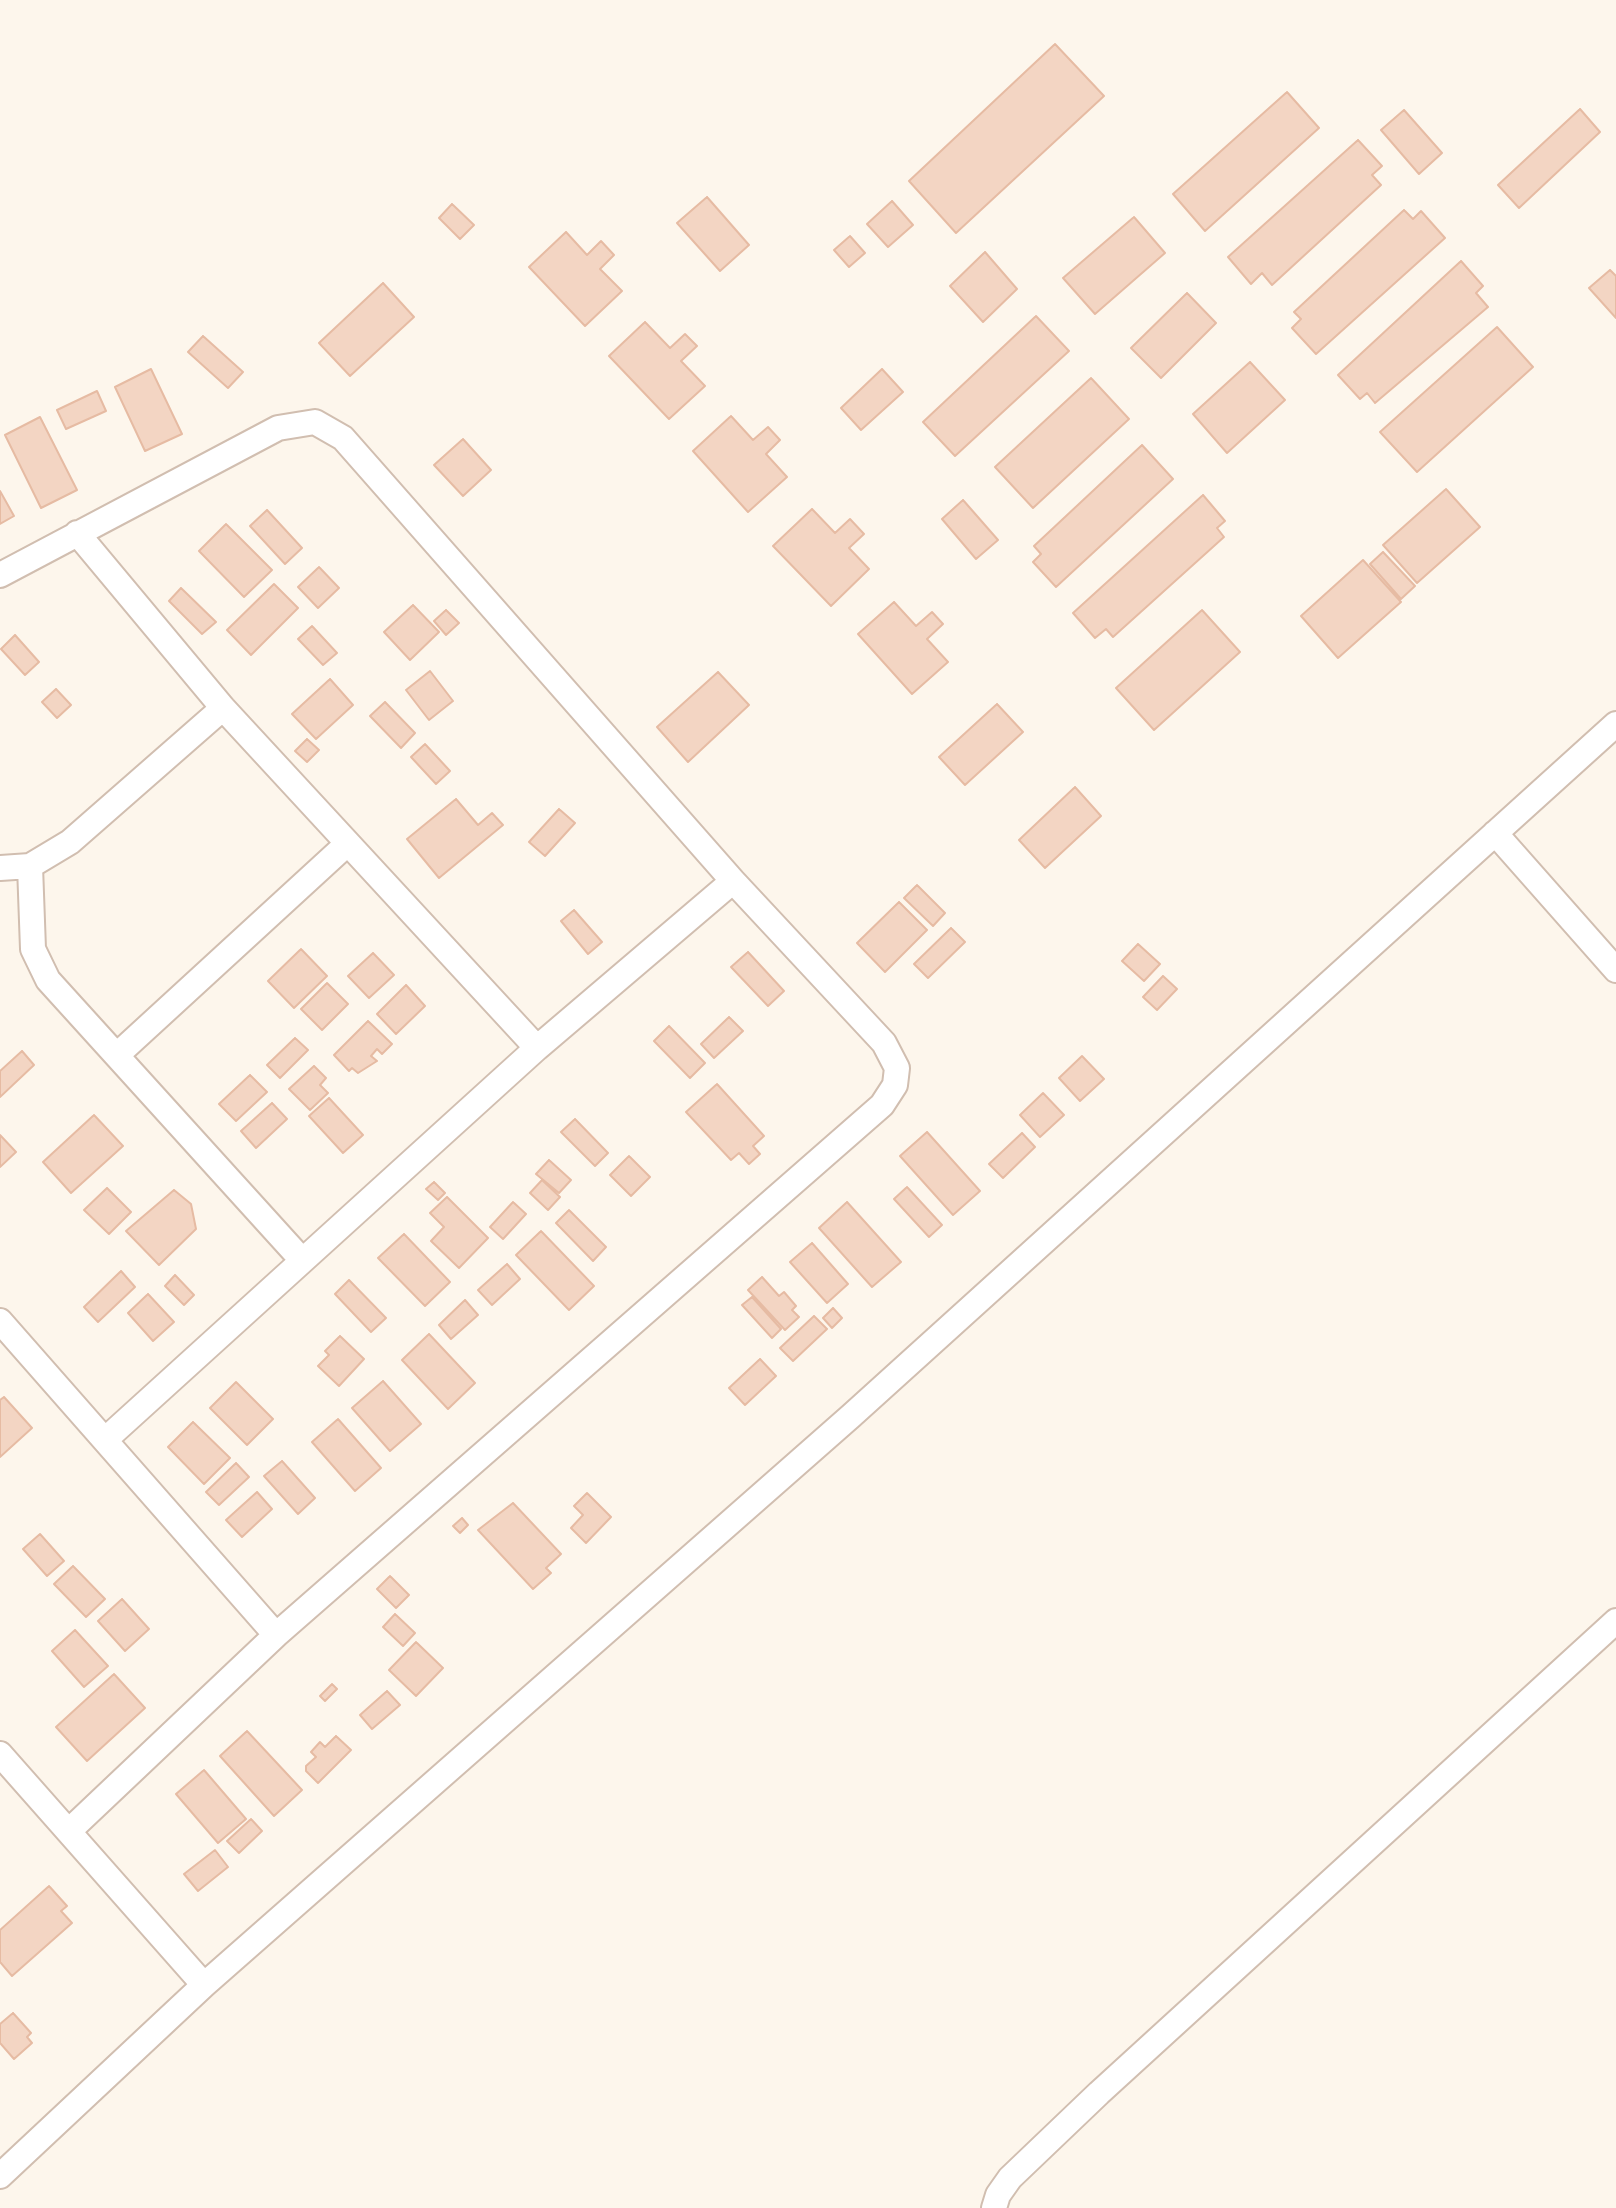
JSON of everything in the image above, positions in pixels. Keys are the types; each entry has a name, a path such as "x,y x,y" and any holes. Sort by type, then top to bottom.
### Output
{"street":[{"path":"0,575 278,428 315,422 343,438 733,881 884,1043 897,1068 895,1085 882,1105 276,1635 70,1830"},
{"path":"77,533 223,708 537,1048"},
{"path":"0,868 30,866 70,842 223,708"},
{"path":"0,2176 204,1985 851,1416 1616,724"},
{"path":"1495,833 1616,970"},
{"path":"117,1055 347,844"},
{"path":"30,866 33,949 48,980 301,1259"},
{"path":"106,1439 537,1048 733,881"},
{"path":"0,1321 276,1635"},
{"path":"994,2208 998,2195 1010,2178 1099,2093 1616,1621"},
{"path":"0,1754 204,1985"}],"building":[{"path":"1055,44 1104,96 956,233 909,181"},
{"path":"1287,92 1319,128 1205,231 1173,194"},
{"path":"1580,109 1600,132 1519,208 1498,185"},
{"path":"1404,110 1442,153 1419,174 1381,130"},
{"path":"1358,140 1382,166 1372,175 1381,185 1272,285 1262,273 1251,284 1228,257"},
{"path":"707,197 749,245 720,271 677,223"},
{"path":"892,201 913,225 888,247 867,224"},
{"path":"452,204 474,225 460,239 439,218"},
{"path":"1404,210 1413,219 1421,211 1445,238 1316,354 1292,328 1301,319 1294,312"},
{"path":"1134,217 1165,253 1095,314 1063,278"},
{"path":"566,232 587,255 601,241 614,255 600,269 622,291 585,326 529,267"},
{"path":"850,236 865,253 849,267 834,250"},
{"path":"985,252 1017,289 983,322 950,286"},
{"path":"1461,261 1483,286 1476,293 1488,307 1375,403 1367,393 1360,399 1338,375"},
{"path":"1610,270 1616,276 1616,318 1589,288"},
{"path":"383,283 414,317 350,376 319,343"},
{"path":"1187,293 1216,323 1161,378 1131,348"},
{"path":"1036,316 1069,351 955,456 923,422"},
{"path":"645,322 670,348 685,334 697,346 681,361 705,386 669,419 609,356"},
{"path":"1497,327 1533,367 1417,472 1380,432"},
{"path":"203,336 243,372 228,388 188,352"},
{"path":"1250,362 1285,400 1227,453 1193,414"},
{"path":"151,369 182,434 145,451 115,387"},
{"path":"882,369 903,392 861,430 841,408"},
{"path":"1091,378 1129,419 1033,508 995,467"},
{"path":"97,391 106,411 66,429 57,410"},
{"path":"731,416 753,440 768,427 780,440 766,454 787,477 748,512 693,451"},
{"path":"40,417 77,490 41,508 5,435"},
{"path":"463,439 491,470 463,496 434,465"},
{"path":"1142,445 1173,479 1056,587 1033,562 1041,554 1034,546"},
{"path":"1446,489 1480,527 1417,583 1383,545"},
{"path":"0,491 14,516 0,524"},
{"path":"1203,495 1225,521 1217,528 1224,537 1113,637 1106,629 1095,638 1073,613"},
{"path":"963,500 998,540 976,559 942,519"},
{"path":"812,509 835,533 850,519 864,534 849,548 869,569 831,606 773,546"},
{"path":"267,510 302,548 285,564 250,526"},
{"path":"226,524 272,570 244,597 199,551"},
{"path":"1383,552 1415,586 1401,599 1370,564"},
{"path":"1363,560 1401,602 1338,658 1301,616"},
{"path":"319,567 339,588 318,608 298,587"},
{"path":"274,584 298,608 251,655 227,630"},
{"path":"181,588 216,622 202,634 169,601"},
{"path":"894,602 916,626 932,612 943,624 927,639 948,662 912,694 858,634"},
{"path":"413,605 439,632 410,660 384,632"},
{"path":"446,610 459,623 446,635 434,621"},
{"path":"1202,610 1240,652 1154,730 1116,688"},
{"path":"312,626 337,653 323,665 298,639"},
{"path":"15,635 39,662 25,675 1,649"},
{"path":"430,671 453,701 429,720 406,690"},
{"path":"718,672 749,705 688,762 657,727"},
{"path":"330,679 353,705 316,739 292,714"},
{"path":"56,689 71,705 57,718 42,702"},
{"path":"385,702 415,733 401,748 370,716"},
{"path":"997,704 1023,732 965,785 939,757"},
{"path":"307,739 319,750 307,762 295,751"},
{"path":"425,744 450,771 436,784 411,757"},
{"path":"1075,787 1101,816 1045,868 1019,840"},
{"path":"456,799 478,825 492,813 503,825 439,878 407,839"},
{"path":"559,809 575,823 545,856 529,842"},
{"path":"917,885 945,913 933,926 904,898"},
{"path":"899,902 927,930 885,972 857,943"},
{"path":"574,910 602,942 588,954 561,921"},
{"path":"951,928 965,942 928,978 914,964"},
{"path":"1138,944 1160,964 1144,981 1122,961"},
{"path":"301,949 327,976 294,1008 268,981"},
{"path":"748,952 784,991 768,1006 731,967"},
{"path":"373,953 394,975 369,998 348,976"},
{"path":"1163,976 1177,989 1157,1010 1143,997"},
{"path":"327,983 348,1004 322,1030 301,1009"},
{"path":"406,985 425,1006 396,1034 377,1014"},
{"path":"729,1017 743,1031 714,1058 701,1044"},
{"path":"368,1021 392,1044 382,1054 377,1049 371,1056 377,1061 358,1073 352,1068 349,1071 334,1055"},
{"path":"669,1026 705,1063 690,1078 654,1041"},
{"path":"295,1038 308,1050 280,1078 267,1065"},
{"path":"22,1051 34,1065 0,1097 0,1071"},
{"path":"1082,1056 1104,1079 1080,1101 1059,1078"},
{"path":"314,1066 326,1078 320,1085 328,1093 310,1110 289,1089"},
{"path":"250,1075 267,1092 236,1121 219,1104"},
{"path":"717,1084 764,1136 753,1146 760,1154 749,1164 739,1153 731,1160 686,1112"},
{"path":"1043,1093 1064,1115 1040,1137 1020,1115"},
{"path":"329,1098 363,1135 343,1153 309,1116"},
{"path":"272,1103 287,1119 256,1148 241,1131"},
{"path":"94,1115 123,1146 71,1193 43,1162"},
{"path":"575,1119 608,1153 595,1166 561,1132"},
{"path":"927,1132 980,1191 953,1215 900,1156"},
{"path":"1022,1133 1035,1147 1003,1178 989,1164"},
{"path":"0,1135 16,1152 0,1167"},
{"path":"629,1156 650,1177 631,1196 610,1175"},
{"path":"549,1160 571,1180 559,1193 536,1174"},
{"path":"542,1180 560,1197 548,1210 530,1193"},
{"path":"434,1182 445,1193 438,1200 426,1189"},
{"path":"907,1187 942,1225 929,1237 894,1199"},
{"path":"107,1188 131,1212 109,1234 84,1210"},
{"path":"174,1190 191,1204 196,1229 159,1265 126,1231"},
{"path":"447,1197 488,1238 459,1268 431,1241 444,1227 430,1213"},
{"path":"513,1202 526,1214 503,1239 490,1227"},
{"path":"847,1202 901,1262 872,1287 819,1228"},
{"path":"569,1210 606,1247 593,1261 556,1223"},
{"path":"541,1231 594,1286 569,1310 516,1255"},
{"path":"404,1234 450,1282 425,1306 378,1258"},
{"path":"812,1243 848,1284 827,1303 790,1262"},
{"path":"507,1264 520,1279 492,1305 478,1290"},
{"path":"121,1271 135,1287 98,1322 84,1307"},
{"path":"175,1275 194,1295 184,1305 165,1286"},
{"path":"762,1277 779,1296 784,1292 796,1306 792,1310 799,1317 785,1330 748,1290"},
{"path":"349,1280 386,1318 371,1332 335,1294"},
{"path":"148,1294 174,1322 153,1341 128,1313"},
{"path":"752,1297 781,1329 772,1338 742,1305"},
{"path":"465,1300 478,1315 451,1339 439,1325"},
{"path":"833,1308 842,1318 832,1328 823,1318"},
{"path":"814,1316 827,1329 793,1361 780,1348"},
{"path":"429,1334 475,1383 448,1409 402,1360"},
{"path":"340,1336 364,1359 339,1386 318,1366 329,1355 325,1351"},
{"path":"760,1359 776,1376 745,1405 729,1388"},
{"path":"383,1381 421,1424 390,1451 352,1408"},
{"path":"236,1382 273,1419 247,1445 210,1408"},
{"path":"4,1397 32,1428 0,1457 0,1400"},
{"path":"338,1419 381,1468 355,1491 312,1442"},
{"path":"193,1422 230,1458 204,1484 168,1447"},
{"path":"282,1461 315,1498 298,1514 264,1476"},
{"path":"236,1463 249,1477 219,1505 206,1492"},
{"path":"257,1492 272,1509 242,1537 226,1520"},
{"path":"587,1493 611,1517 586,1543 571,1528 583,1515 574,1506"},
{"path":"513,1503 561,1554 546,1568 551,1573 533,1589 478,1530"},
{"path":"462,1518 468,1525 460,1533 453,1526"},
{"path":"40,1534 64,1561 47,1576 23,1549"},
{"path":"73,1566 105,1599 86,1617 54,1584"},
{"path":"390,1576 409,1595 396,1608 377,1589"},
{"path":"122,1599 149,1629 125,1651 98,1621"},
{"path":"395,1614 415,1633 403,1646 383,1627"},
{"path":"75,1630 108,1666 84,1687 52,1651"},
{"path":"416,1642 443,1668 416,1696 389,1670"},
{"path":"114,1674 145,1708 87,1761 56,1727"},
{"path":"332,1684 337,1689 325,1701 320,1696"},
{"path":"387,1691 400,1705 372,1729 360,1715"},
{"path":"247,1731 302,1790 274,1816 220,1756"},
{"path":"336,1736 351,1750 318,1783 306,1771 306,1766 316,1757 311,1752 320,1742 325,1747"},
{"path":"204,1770 246,1819 218,1843 176,1794"},
{"path":"251,1819 262,1831 239,1853 227,1841"},
{"path":"215,1850 228,1867 198,1891 184,1874"},
{"path":"49,1886 67,1906 61,1911 72,1923 12,1976 0,1962 0,1930"},
{"path":"13,2013 31,2033 27,2037 32,2043 14,2059 0,2043 0,2024"}]}
